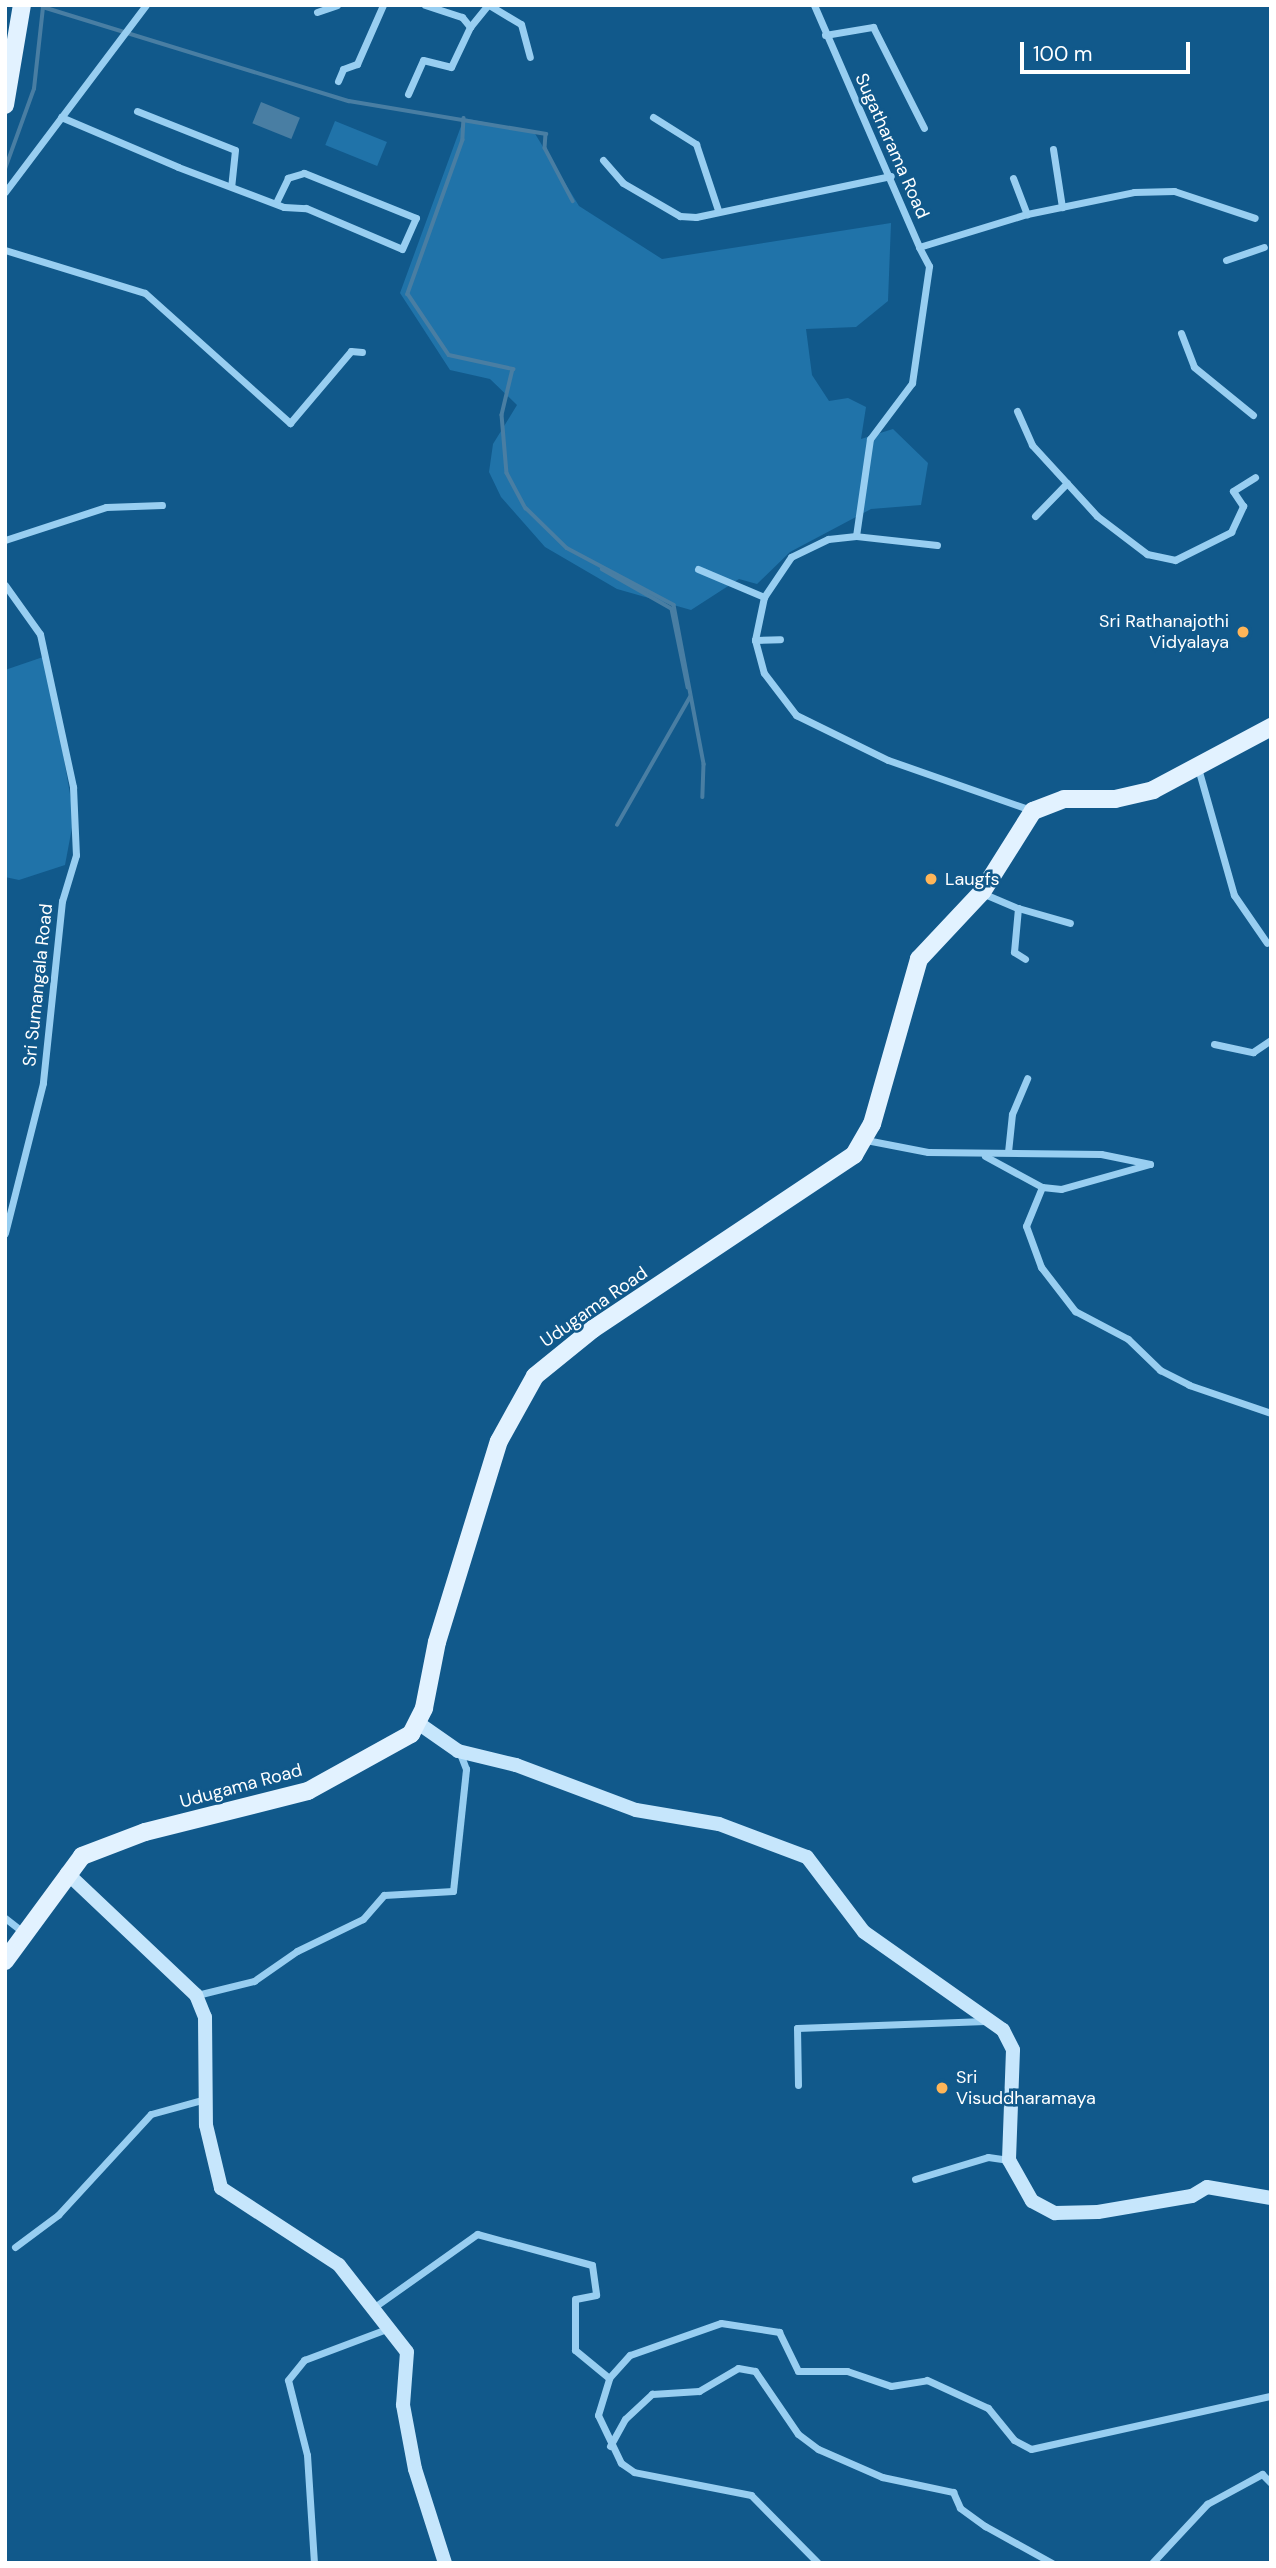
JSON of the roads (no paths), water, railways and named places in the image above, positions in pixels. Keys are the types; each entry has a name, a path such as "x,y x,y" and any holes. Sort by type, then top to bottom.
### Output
{"main road":[{"path":"5,104 22,5"},
{"path":"1033,811 1065,799 1139,794 1271,727"},
{"name":"Udugama Road","path":"5,1961 28,1936 67,1873 82,1856 125,1839 308,1791 393,1746 418,1723 499,1441 524,1391 556,1356 835,1171 865,1140 919,960 982,892 1033,811"},
{"path":"418,1723 458,1751 516,1765 636,1810 719,1824 807,1857 864,1932 986,2021 1003,2030 1013,2050 1009,2160 1032,2201 1055,2213 1192,2196 1207,2187 1271,2198"},
{"path":"67,1873 196,1995 205,2017 206,2099 221,2188 338,2265 390,2328 410,2361 403,2405 444,2563"}],"street":[{"path":"5,192 146,5"},
{"path":"317,12 337,5"},
{"path":"338,81 357,64 383,5"},
{"path":"425,5 463,17 470,27"},
{"path":"408,94 423,60 451,67 470,27 489,5 521,24 530,57"},
{"name":"Sugatharama Road","path":"814,5 825,35 891,176 919,247 1015,221 1027,214 1174,191 1255,218"},
{"path":"825,35 873,27 924,128"},
{"path":"136,111 235,150 232,186"},
{"path":"61,117 276,203 306,208 402,249 416,218 304,173 288,178 276,203"},
{"path":"653,117 696,144 718,210"},
{"path":"1053,149 1062,207"},
{"path":"603,160 623,183 680,216 787,203 891,176"},
{"path":"1013,178 1027,214"},
{"path":"856,536 870,439 912,383 929,266 919,247"},
{"path":"1226,260 1264,247"},
{"path":"5,250 145,293 290,423 351,351 362,352"},
{"path":"1181,333 1194,367 1253,415"},
{"path":"1017,411 1032,445 1097,516 1147,554 1175,560 1231,532 1243,506 1233,491 1255,477"},
{"path":"1035,516 1067,483"},
{"path":"5,540 106,507 162,505"},
{"path":"937,545 856,536 828,539 791,557 764,597 755,640 764,673 796,715 888,760 1033,811"},
{"path":"698,569 764,597"},
{"name":"Sri Sumangala Road","path":"5,585 40,634 74,787 76,855 62,901 43,1083 5,1233"},
{"path":"755,640 780,639"},
{"path":"1196,764 1234,895 1268,943"},
{"path":"982,892 1018,908 1070,923"},
{"path":"1018,908 1014,952 1025,959"},
{"path":"1214,1044 1253,1052 1271,1040"},
{"path":"1008,1152 1012,1114 1027,1078"},
{"path":"865,1140 985,1156 1008,1152 1101,1154 1150,1164 1061,1189 1042,1186 985,1156"},
{"path":"1042,1186 1026,1226 1041,1268 1075,1311 1128,1339 1179,1380 1271,1413"},
{"path":"196,1995 254,1981 297,1951 363,1919 384,1895 453,1892 466,1769 458,1751"},
{"path":"5,1918 28,1936"},
{"path":"798,2085 797,2028 986,2021"},
{"path":"15,2247 58,2215 151,2114 206,2099"},
{"path":"915,2179 989,2157 1009,2160"},
{"path":"373,2308 477,2234 592,2265 596,2295 575,2298 575,2350 609,2378"},
{"path":"818,2563 751,2494 634,2472 610,2446 598,2416 609,2378 643,2346 732,2323 779,2332 798,2371 847,2371 891,2386 927,2380 988,2408 1014,2440 1031,2449 1271,2396"},
{"path":"314,2563 307,2455 288,2380 304,2360 390,2328"},
{"path":"610,2446 625,2419 652,2394 699,2391 738,2368 755,2371 798,2434 818,2449 882,2477 953,2492 960,2508 1052,2563"},
{"path":"1152,2563 1207,2504 1262,2474 1271,2483"}],"waterway":[{"path":"5,169 34,89 43,7 349,101 546,134 545,148 573,201"},
{"path":"464,118 463,140 408,294 449,355 513,369 502,415 507,473 526,508 567,548 674,605 704,764 703,797"},
{"path":"602,569 672,609 688,687"},
{"path":"617,825 690,697"}],"place":[{"name":"Sri Rathanajothi Vidyalaya","path":"1243,632"},
{"name":"Laugfs","path":"931,879"},
{"name":"Sri Visuddharamaya","path":"942,2088"}]}
